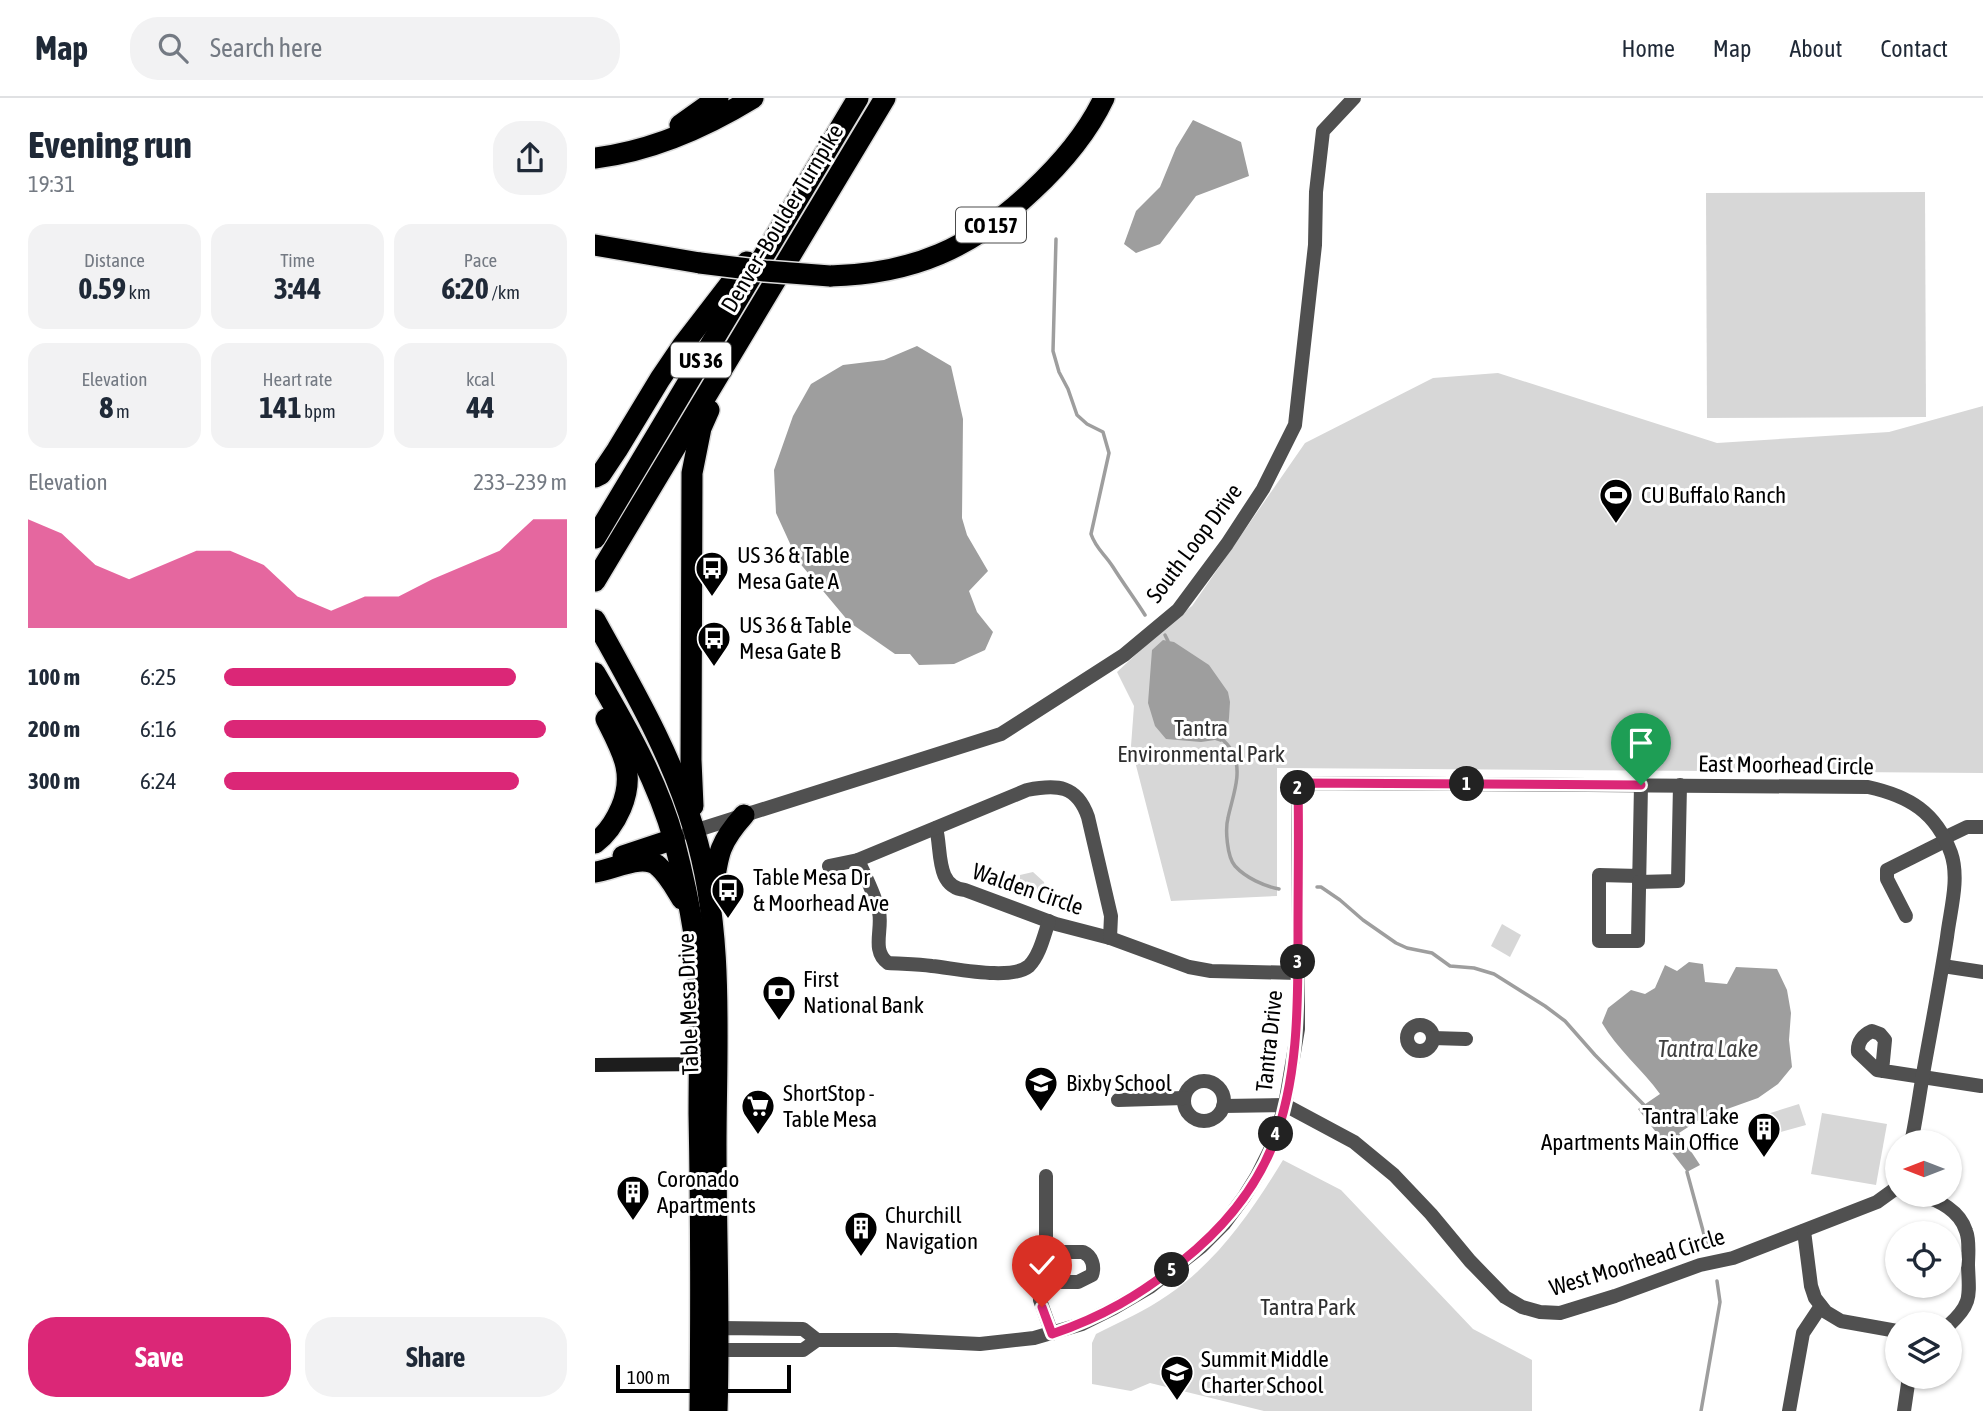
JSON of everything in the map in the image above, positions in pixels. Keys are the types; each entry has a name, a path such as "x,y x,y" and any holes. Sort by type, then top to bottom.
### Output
{"highway":[{"path":"595,157 661,135 688,121 718,98"},
{"path":"595,157 662,142 715,120 753,98"},
{"name":"Denver–Boulder Turnpike","path":"595,538 858,98"},
{"name":"Denver–Boulder Turnpike","path":"595,581 885,98"},
{"name":"CO 157","path":"595,245 765,271 830,276 893,270 930,258 972,238 1013,209 1049,175 1084,133 1104,98"},
{"path":"595,477 601,474 617,450 683,345 808,182"},
{"path":"695,831 691,760 704,717 706,683 705,598 692,537 692,472 701,428 748,326"},
{"name":"Table Mesa Drive","path":"597,624 665,752 695,831 700,911"},
{"path":"595,650 615,677 636,693"},
{"name":"Table Mesa Drive","path":"595,673 645,765 700,911 715,960 708,1064 713,1338 717,1411"},
{"path":"595,688 599,708 622,752 629,778 628,791 617,818 595,843"},
{"path":"595,869 645,861 657,864 700,911 720,848 744,815"},
{"path":"595,869 674,839"},
{"name":"Table Mesa Drive","path":"700,1411 713,1338"}],"street":[{"name":"South Loop Drive","path":"674,839 1001,734 1124,655 1178,610 1227,544 1263,489 1295,425 1323,131 1354,98"},
{"name":"East Moorhead Circle","path":"1298,783 1868,786 1895,793 1913,802 1929,816 1945,840"},
{"name":"Tantra Drive","path":"713,1338 803,1350 817,1340 980,1344 1034,1338 1082,1324 1150,1287 1201,1247 1224,1224 1257,1176 1272,1146 1285,1105 1298,1029 1298,783"},
{"path":"1641,785 1639,879 1638,941 1599,941 1599,876 1639,879 1678,881 1680,785"},
{"name":"Walden Circle","path":"829,866 858,860 1027,790 1061,786 1083,803 1088,817 1111,916 1110,938"},
{"path":"1906,916 1885,875 1887,870 1967,827 1983,827"},
{"name":"Walden Circle","path":"936,828 941,866 951,886 1049,921 1146,950 1178,964 1211,971 1298,973"},
{"path":"1913,1130 1943,966 1955,877 1952,855 1945,840"},
{"path":"858,860 879,913 879,952 882,959 888,963 934,966 968,972 1014,971 1027,968 1036,957 1049,921"},
{"path":"1943,966 1983,972"},
{"path":"1433,1038 1466,1039"},
{"path":"595,1065 708,1064"},
{"path":"1882,1071 1981,1086"},
{"path":"1207,1081 1219,1088 1223,1106 1214,1119 1198,1121 1185,1110 1184,1098 1187,1089 1194,1083 1207,1081"},
{"path":"1118,1100 1184,1098"},
{"path":"1223,1106 1285,1105"},
{"name":"West Moorhead Circle","path":"1285,1105 1354,1142 1379,1161 1505,1297 1522,1307 1540,1312 1560,1313 1700,1265 1733,1258 1877,1202 1885,1196"},
{"path":"1046,1176 1046,1252 1039,1266 1039,1282 1040,1300 1052,1334"},
{"path":"1948,1208 1958,1217 1967,1232 1969,1298 1962,1312"},
{"path":"1804,1231 1811,1286 1821,1306 1841,1321 1885,1329"},
{"path":"1039,1282 1078,1282 1093,1273 1093,1262 1085,1252 1046,1252"},
{"path":"1789,1411 1803,1333 1821,1306"},
{"name":"Tantra Drive","path":"713,1338 803,1329 817,1340"},
{"path":"1904,1411 1907,1389"}],"green space":[{"path":"1925,192 1926,417 1707,418 1706,193"},
{"name":"CU Buffalo Ranch","path":"1498,373 1717,443 1889,432 1983,406 1983,773 1277,768 1277,896 1171,901 1131,746 1134,706 1117,672 1192,606 1305,443 1433,378"},
{"path":"1033,872 1044,882 1045,889 1042,894 1026,897 1015,892 1016,880 1020,879 1020,875"},
{"path":"1502,924 1521,935 1510,957 1491,946"},
{"path":"1799,1104 1806,1125 1770,1135 1764,1115"},
{"path":"1822,1113 1887,1124 1876,1185 1811,1174"},
{"name":"Tantra Park","path":"1283,1160 1341,1190 1473,1329 1532,1360 1532,1411 1264,1411 1150,1383 1131,1391 1092,1384 1092,1343 1096,1334 1159,1301 1203,1267 1233,1234"}],"water":[{"path":"1193,120 1241,142 1249,176 1196,196 1160,244 1136,253 1124,244 1136,211 1160,187 1176,148"},
{"path":"917,346 951,366 963,419 962,518 967,535 988,571 969,591 977,612 993,632 985,650 954,664 919,665 910,654 895,654 849,622 798,561 776,513 774,470 793,416 811,384 843,365 884,360"},
{"path":"1163,640 1174,642 1209,665 1228,692 1230,702 1227,736 1221,742 1166,739 1155,726 1148,703 1152,650"},
{"name":"Tantra Lake","path":"1689,962 1703,964 1705,982 1727,984 1736,967 1777,969 1787,990 1791,1013 1789,1040 1792,1067 1778,1084 1758,1098 1702,1118 1679,1133 1700,1165 1687,1172 1638,1109 1660,1094 1602,1023 1608,1008 1631,990 1645,994 1655,988 1665,965 1677,971"}],"waterway":[{"path":"1056,239 1053,351 1077,415 1103,432 1109,453 1091,534 1145,615"},
{"path":"1165,635 1168,641"},
{"path":"1223,740 1232,751 1237,769 1236,786 1227,823 1227,843 1232,862 1244,874 1261,884 1279,889"},
{"path":"1317,887 1340,900 1396,943 1432,953 1450,966 1474,968 1494,974 1545,1006 1565,1021 1644,1105"},
{"path":"1687,1172 1708,1249"},
{"path":"1701,1411 1720,1302 1717,1281"}],"place":[{"name":"CU Buffalo Ranch","path":"1616,525"},
{"name":"US 36 & Table Mesa Gate A","path":"712,598"},
{"name":"US 36 & Table Mesa Gate B","path":"714,668"},
{"name":"Table Mesa Dr & Moorhead Ave","path":"728,920"},
{"name":"First National Bank","path":"779,1022"},
{"name":"Bixby School","path":"1041,1113"},
{"name":"ShortStop - Table Mesa","path":"758,1136"},
{"name":"Tantra Lake Apartments Main Office","path":"1764,1159"},
{"name":"Coronado Apartments","path":"633,1222"},
{"name":"Churchill Navigation","path":"861,1258"},
{"name":"Summit Middle Charter School","path":"1177,1402"}],"route":[{"path":"1042,1307 1052,1334 1082,1324 1150,1287 1201,1247 1224,1224 1257,1176 1272,1146 1285,1105 1298,1029 1298,783 1641,785"}],"park label":[{"name":"Tantra Environmental Park","path":"1201,741"}]}
